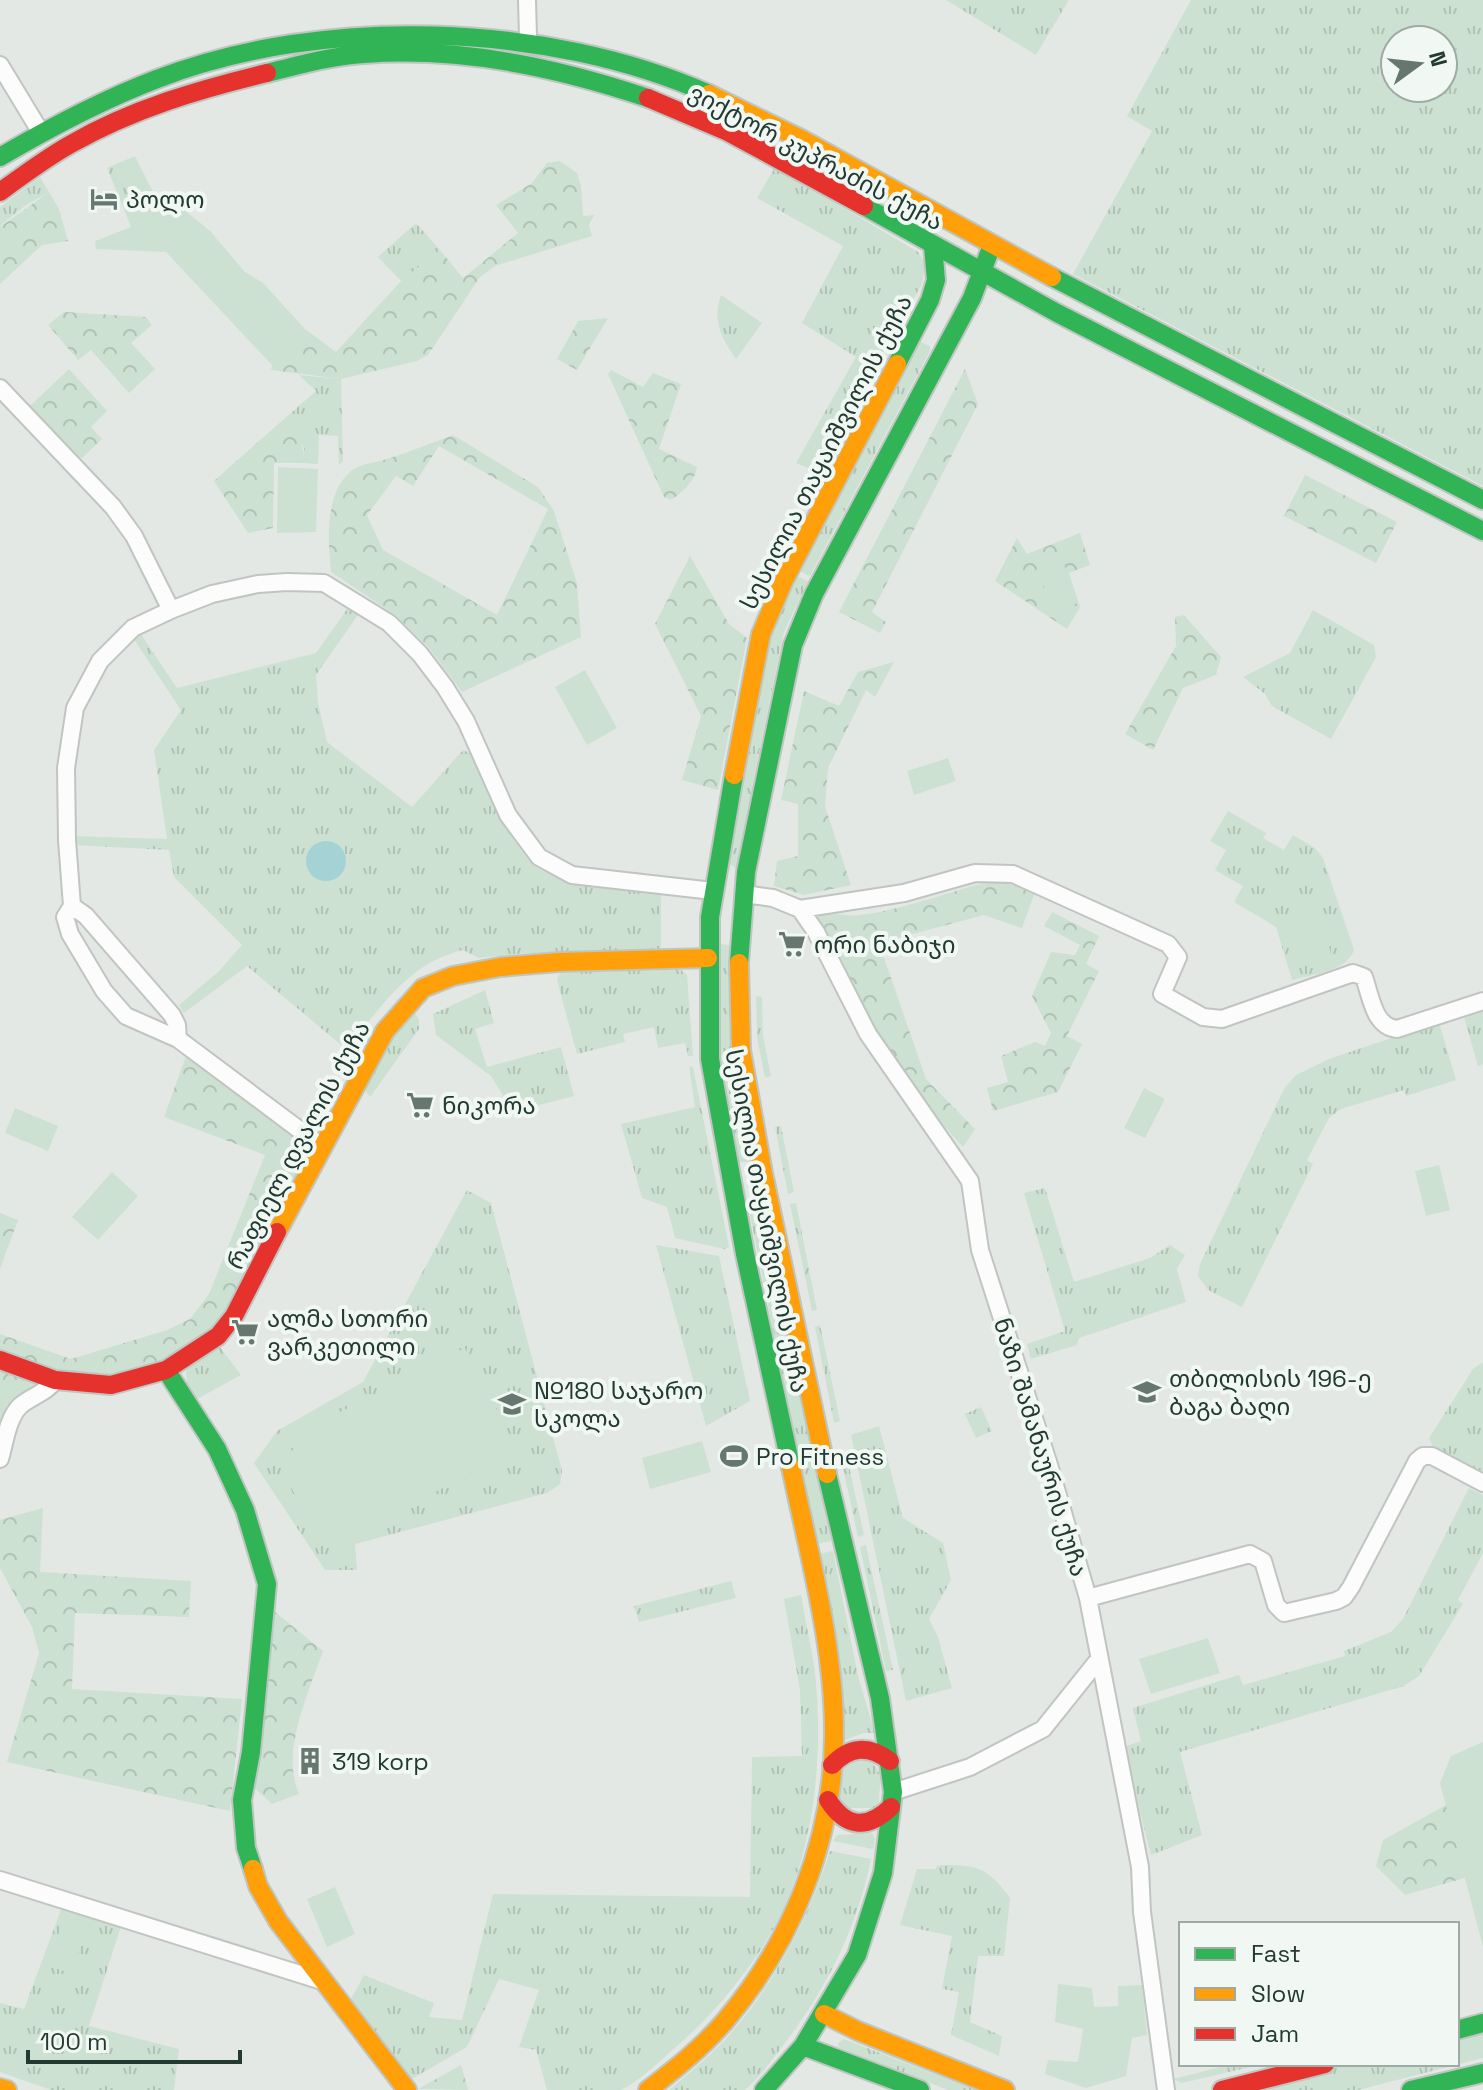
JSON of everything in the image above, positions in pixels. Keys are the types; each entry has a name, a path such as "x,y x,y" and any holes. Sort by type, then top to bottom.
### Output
{"main road":[{"name":"ვიქტორ კუპრაძის ქუჩა","path":"0,157 40,131 162,75 242,49 361,30 419,28 528,37 631,62 762,117 992,245 1483,500"},
{"name":"ვიქტორ კუპრაძის ქუჩა","path":"0,192 71,144 122,119 173,98 313,62 361,54 417,53 471,57 589,79 690,115 789,165 983,274 1483,531"},
{"path":"162,75 173,98"},
{"path":"789,165 807,143"},
{"name":"სესილია თაყაიშვილის ქუჩა","path":"764,2090 803,2046 857,1955 883,1873 892,1800 890,1761 880,1698 842,1543 769,1202 741,1050 739,957 746,872 793,645 814,594 983,274 992,245"},
{"name":"სესილია თაყაიშვილის ქუჩა","path":"653,2088 724,2021 769,1958 812,1872 828,1800 832,1765 832,1707 816,1586 726,1161 710,1059 708,958 718,860 761,634 784,580 930,300 936,280 933,246"},
{"path":"912,334 934,334 940,339 944,351"},
{"path":"718,860 724,873 729,876 746,872"},
{"path":"713,891 744,894"},
{"name":"რაფიელ დვალის ქუჩა","path":"0,1360 55,1380 111,1385 166,1370 218,1336 234,1316 321,1146 385,1031 423,988 453,976 500,967 559,962 708,958"},
{"path":"726,1161 738,1175 745,1175 755,1169 760,1156"},
{"path":"736,1208 743,1200 755,1195 769,1202"},
{"path":"166,1370 217,1449 245,1510 267,1584 251,1752 242,1800 246,1848 258,1886 278,1921 407,2090"},
{"path":"832,1765 847,1751 857,1747 876,1750 890,1761"},
{"path":"828,1800 844,1820 855,1824 882,1817 892,1800"},
{"path":"824,2014 858,2031 1005,2090"},
{"path":"1459,2029 1483,2023"},
{"path":"803,2046 920,2090"},
{"path":"1222,2090 1317,2066"},
{"path":"1411,2090 1483,2073"},
{"path":"0,2088 7,2090"}],"street":[{"path":"527,0 528,37"},
{"path":"0,65 40,131"},
{"path":"0,388 113,507 134,536 171,610"},
{"path":"321,1146 178,1039 126,1016 104,991 70,934 65,917 72,906 66,768 75,708 100,661 133,628 212,594 258,584 324,583 389,623 420,654 466,721 508,815 539,857 572,875 713,891"},
{"path":"744,894 773,898 800,909 904,893 975,873 1013,874 1168,944 1178,957 1162,994 1211,1020 1222,1019 1353,973 1364,977 1379,1019 1390,1028 1397,1029 1483,1001"},
{"path":"72,906 86,916 172,1015 177,1025 178,1039"},
{"name":"ნაზი შამანაურის ქუჩა","path":"800,909 816,932 868,1034 970,1181 980,1250 1088,1598 1140,1867 1142,1912 1166,2090"},
{"path":"0,1459 11,1419 18,1407 51,1387 55,1380"},
{"path":"1088,1598 1250,1554 1263,1561 1276,1605 1284,1613 1336,1601 1344,1597 1351,1587 1417,1461 1423,1456 1432,1456 1483,1483"},
{"path":"892,1800 970,1767 1043,1729 1099,1659"},
{"path":"0,1880 322,1981"}],"green space":[{"path":"946,0 1069,0 1036,55"},
{"path":"1191,0 1483,0 1483,486 1073,274 1152,131 1127,116"},
{"path":"135,156 159,204 124,209 107,168"},
{"path":"560,161 577,173 583,216 594,215 589,225 592,236 495,266 480,277 428,355 417,361 341,379 271,370 272,365 305,329 336,352 401,281 440,250 463,278 518,233 496,205 532,183 547,163"},
{"path":"775,167 918,252 925,263 922,284 868,379 823,474 796,463 856,357 802,323 843,246 757,198"},
{"path":"40,177 49,192 26,205 0,226 0,207"},
{"path":"49,192 59,209 68,241 42,245 0,284 0,227"},
{"path":"200,195 187,212 210,231 245,272 263,283 305,329 272,365 166,252 96,249 95,241 131,227 124,209"},
{"path":"416,223 440,250 401,281 378,257"},
{"path":"721,295 762,323 736,359 718,321"},
{"path":"64,312 146,317 152,325 131,343 155,369 129,393 91,350 78,360 48,325"},
{"path":"608,318 577,370 557,359 578,321"},
{"path":"920,342 930,346 930,351 810,576 799,571"},
{"path":"69,369 107,411 91,427 102,439 82,458 74,454 30,406"},
{"path":"965,369 978,404 872,612 886,622 880,633 839,612"},
{"path":"611,370 643,387 653,373 681,384 659,449 697,467 687,486 670,500 664,497 608,374"},
{"path":"299,375 341,379 343,461 339,465 338,436 319,435 318,464 303,463 304,448 284,419 316,391"},
{"path":"284,419 300,439 303,463 274,463 273,528 248,533 214,481"},
{"path":"453,435 538,487 554,511 577,583 581,637 462,692 429,648 394,614 331,572 329,532 336,492 351,471","holes":["439,446 548,509 497,615 383,550 367,515 396,476 413,486"]},
{"path":"278,467 318,469 316,532 277,533"},
{"path":"1305,475 1397,522 1376,563 1284,516"},
{"path":"1080,533 1090,565 1069,573 1080,607 1067,629 995,581 1017,538 1027,554"},
{"path":"1060,552 1077,603 1052,611 1035,560"},
{"path":"690,556 729,624 747,638 718,790 682,780 701,716 655,624"},
{"path":"797,576 808,581 784,632 753,782 740,866 736,868 729,864 769,636"},
{"path":"350,605 360,612 316,675 318,703 327,742 412,807 463,750 470,753 511,834 530,862 539,869 583,882 661,891 661,953 528,953 479,958 463,950 450,954 416,972 365,1025 357,1044 359,1060 247,966 184,1013 179,1005 219,971 242,945 174,877 169,850 73,845 72,836 167,839 154,750 181,710 133,638 140,633 177,688 316,653"},
{"path":"1313,610 1374,645 1376,657 1331,739 1272,706 1265,694 1243,677 1290,653"},
{"path":"1184,615 1221,657 1216,675 1183,688 1153,750 1125,734 1176,646 1175,617"},
{"path":"894,662 875,697 866,690 828,768 825,806 851,885 804,895 774,886 777,861 798,856 798,804 781,800 804,691 839,706 858,672"},
{"path":"585,670 617,728 587,745 555,687"},
{"path":"948,758 956,781 914,795 907,771"},
{"path":"1228,811 1266,833 1263,838 1284,850 1293,835 1315,848 1323,858 1354,950 1344,963 1328,971 1292,980 1276,927 1234,902 1243,886 1215,870 1226,850 1210,841"},
{"path":"984,883 1006,883 1035,892 1022,928 984,915 879,943 926,1079 975,1129 963,1147 899,1076 816,918 826,914 860,915 890,910"},
{"path":"1320,910 1332,958 1306,965 1295,916"},
{"path":"1052,912 1099,936 1086,964 1099,971 1067,1036 1082,1044 1058,1092 993,1111 987,1088 1008,1082 1001,1056 1035,1042 1045,1046 1051,1033 1032,996 1051,952 1075,955 1080,945 1044,926"},
{"path":"719,944 730,945 750,1162 739,1162 719,1044"},
{"path":"681,970 687,975 693,1056 688,1056 685,1043 658,1048 654,1027 623,1034 625,1042 577,1054 557,978 561,972"},
{"path":"485,990 494,1023 475,1029 487,1067 561,1047 574,1096 513,1112 491,1076 436,1035 433,1014"},
{"path":"756,996 762,997 763,1036 771,1076 765,1078 757,1037"},
{"path":"1483,1011 1483,1064 1478,1066 1464,1017"},
{"path":"415,1014 419,1019 419,1029 370,1097 365,1090 385,1047 399,1026"},
{"path":"1439,1022 1456,1080 1406,1096 1404,1090 1341,1109 1329,1118 1307,1160 1313,1164 1242,1307 1208,1290 1198,1276 1200,1264 1284,1089 1296,1075 1329,1059"},
{"path":"186,1056 310,1147 226,1316 205,1337 162,1360 123,1374 71,1375 0,1351 0,1334 71,1359 167,1330 190,1319 209,1294 265,1155 164,1117"},
{"path":"689,1066 693,1067 729,1247 725,1249 675,1238 667,1207 642,1198 621,1124 695,1107"},
{"path":"1144,1088 1165,1099 1145,1138 1124,1128"},
{"path":"15,1108 58,1126 48,1151 5,1133"},
{"path":"781,1126 794,1192 788,1194 775,1127"},
{"path":"1439,1165 1450,1210 1426,1216 1415,1171"},
{"path":"112,1172 138,1196 98,1240 72,1217"},
{"path":"1045,1188 1074,1282 1150,1258 1170,1245 1185,1255 1177,1269 1186,1302 1079,1338 1077,1345 1031,1359 1027,1344 1065,1331 1024,1193"},
{"path":"467,1190 491,1203 562,1471 560,1484 547,1493 355,1544 357,1570 325,1570 254,1463 277,1431 363,1382"},
{"path":"759,1201 831,1541 816,1544 748,1205"},
{"path":"796,1203 817,1310 812,1311 790,1204"},
{"path":"0,1213 18,1220 0,1269"},
{"path":"656,1245 719,1256 750,1401 706,1426"},
{"path":"820,1325 840,1421 834,1423 815,1327"},
{"path":"220,1347 241,1375 197,1399 187,1385 186,1369"},
{"path":"465,1348 517,1450 340,1541 317,1535 281,1469 305,1430"},
{"path":"1483,1362 1483,1478 1435,1451 1429,1438 1473,1369"},
{"path":"0,1369 25,1378 37,1387 0,1440"},
{"path":"981,1407 992,1431 976,1438 965,1414"},
{"path":"879,1426 903,1518 943,1543 951,1580 929,1619 938,1637 952,1688 906,1701 851,1435"},
{"path":"702,1441 711,1472 650,1489 642,1458"},
{"path":"848,1462 864,1535 858,1537 842,1463"},
{"path":"1469,1488 1483,1495 1483,1553 1458,1600 1463,1604 1419,1676 1404,1686 1180,1752 1202,1835 1151,1855 1123,1747 1141,1741 1133,1708 1239,1675 1243,1685 1345,1656 1344,1651 1391,1632 1403,1619"},
{"path":"43,1508 40,1572 191,1581 189,1617 75,1613 72,1689 242,1699 230,1811 7,1762 39,1653 32,1627 0,1568 0,1520"},
{"path":"866,1545 893,1670 886,1671 860,1547"},
{"path":"833,1551 858,1676 875,1733 864,1733 842,1741 838,1654 818,1554"},
{"path":"731,1581 736,1598 639,1622 634,1606"},
{"path":"801,1595 814,1663 817,1702 817,1760 811,1818 797,1874 779,1918 757,1956 729,1992 686,2038 626,2087 620,2090 547,2090 536,2050 519,2047 539,1990 499,1979 467,2047 410,2080 350,2001 364,1975 434,2003 429,2017 462,2020 493,1894 750,1897 752,1757 802,1756 800,1690 784,1599"},
{"path":"274,1611 323,1651 304,1703 295,1741 294,1777 299,1794 272,1804 252,1786"},
{"path":"1208,1638 1220,1673 1151,1694 1139,1659"},
{"path":"1483,1742 1483,1947 1440,1783 1451,1756"},
{"path":"868,1760 879,1773 879,1802 874,1808 845,1808 839,1802 841,1771 854,1762"},
{"path":"1446,1805 1465,1878 1405,1895 1376,1866 1383,1840"},
{"path":"872,1833 875,1839 873,1849 833,1841 837,1835"},
{"path":"830,1851 871,1859 848,1935 812,2005 764,2070 745,2090 669,2090 725,2040 756,2002 804,1918"},
{"path":"938,1865 979,1869 994,1879 1010,1898 1004,1956 978,1956 970,2022 1002,2036 999,2056 951,2035 959,1992 942,1989 952,1936 900,1925 917,1869 935,1869"},
{"path":"335,1887 355,1934 327,1947 307,1899"},
{"path":"62,1907 122,1923 89,2026 179,2049 174,2090 51,2090 0,2072 0,2003 24,2009"},
{"path":"64,1917 88,1926 71,1974 48,1965"},
{"path":"1058,1984 1092,1988 1094,2007 1118,2006 1118,1986 1142,1985 1147,2035 1132,2038 1126,2076 1086,2088 1045,2074 1048,2060 1078,2062 1083,2029 1055,2022"},
{"path":"1483,2028 1483,2058 1459,2064 1459,2034"},
{"path":"844,2039 976,2090 948,2090 838,2047"},
{"path":"461,2065 468,2090 418,2089"},
{"path":"1224,2066 1254,2066 1182,2083 1173,2079"},
{"path":"1340,2066 1452,2066 1358,2090 1249,2090"}],"water":[{"path":"326,841 340,847 346,861 340,875 326,881 312,875 306,861 312,847"}],"traffic: fast":[{"path":"0,157 77,115 157,79 222,58 290,44 362,37 434,36 507,41 578,52 646,70 709,94"},
{"path":"267,73 352,55 436,54 543,69 648,98"},
{"path":"864,206 1057,313 1483,531"},
{"path":"739,963 746,872 793,645 814,594 972,298 992,245"},
{"path":"897,364 930,300 936,280 933,246"},
{"path":"1052,277 1483,500"},
{"path":"734,775 710,917 710,1059 745,1254 791,1467"},
{"path":"166,1370 217,1449 245,1510 267,1584 251,1752 242,1800 246,1848 253,1869"},
{"path":"764,2090 803,2046 857,1955 883,1873 893,1792 880,1698 827,1474"},
{"path":"1459,2029 1483,2023"},
{"path":"803,2046 920,2090"},
{"path":"1411,2090 1483,2073"}],"traffic: slow":[{"path":"709,94 801,139 1052,277"},
{"path":"734,775 761,634 784,580 897,364"},
{"path":"277,1232 385,1031 423,988 453,976 500,967 559,962 708,958"},
{"path":"739,963 741,1050 763,1173 827,1474"},
{"path":"648,2090 716,2031 770,1958 804,1888 826,1814 834,1737 830,1669 820,1601 791,1467"},
{"path":"253,1869 258,1886 278,1921 407,2090"},
{"path":"824,2014 858,2031 1005,2090"},
{"path":"0,2088 7,2090"}],"traffic: jam":[{"path":"0,192 62,149 118,120 192,93 267,73"},
{"path":"648,98 728,132 864,206"},
{"path":"0,1360 55,1380 111,1385 166,1370 218,1336 234,1316 277,1232"},
{"path":"832,1765 846,1754 860,1750 875,1752 890,1761"},
{"path":"828,1800 842,1816 857,1823 874,1820 891,1807"},
{"path":"1222,2090 1317,2066"}],"place":[{"name":"პოლო","path":"104,199"},
{"name":"ორი ნაბიჯი","path":"792,944"},
{"name":"ნიკორა","path":"420,1105"},
{"name":"ალმა სთორი ვარკეთილი","path":"245,1332"},
{"name":"თბილისის 196-ე ბაგა ბაღი","path":"1147,1392"},
{"name":"№180 საჯარო სკოლა","path":"512,1404"},
{"name":"Pro Fitness","path":"734,1456"},
{"name":"319 korp","path":"310,1761"}]}
